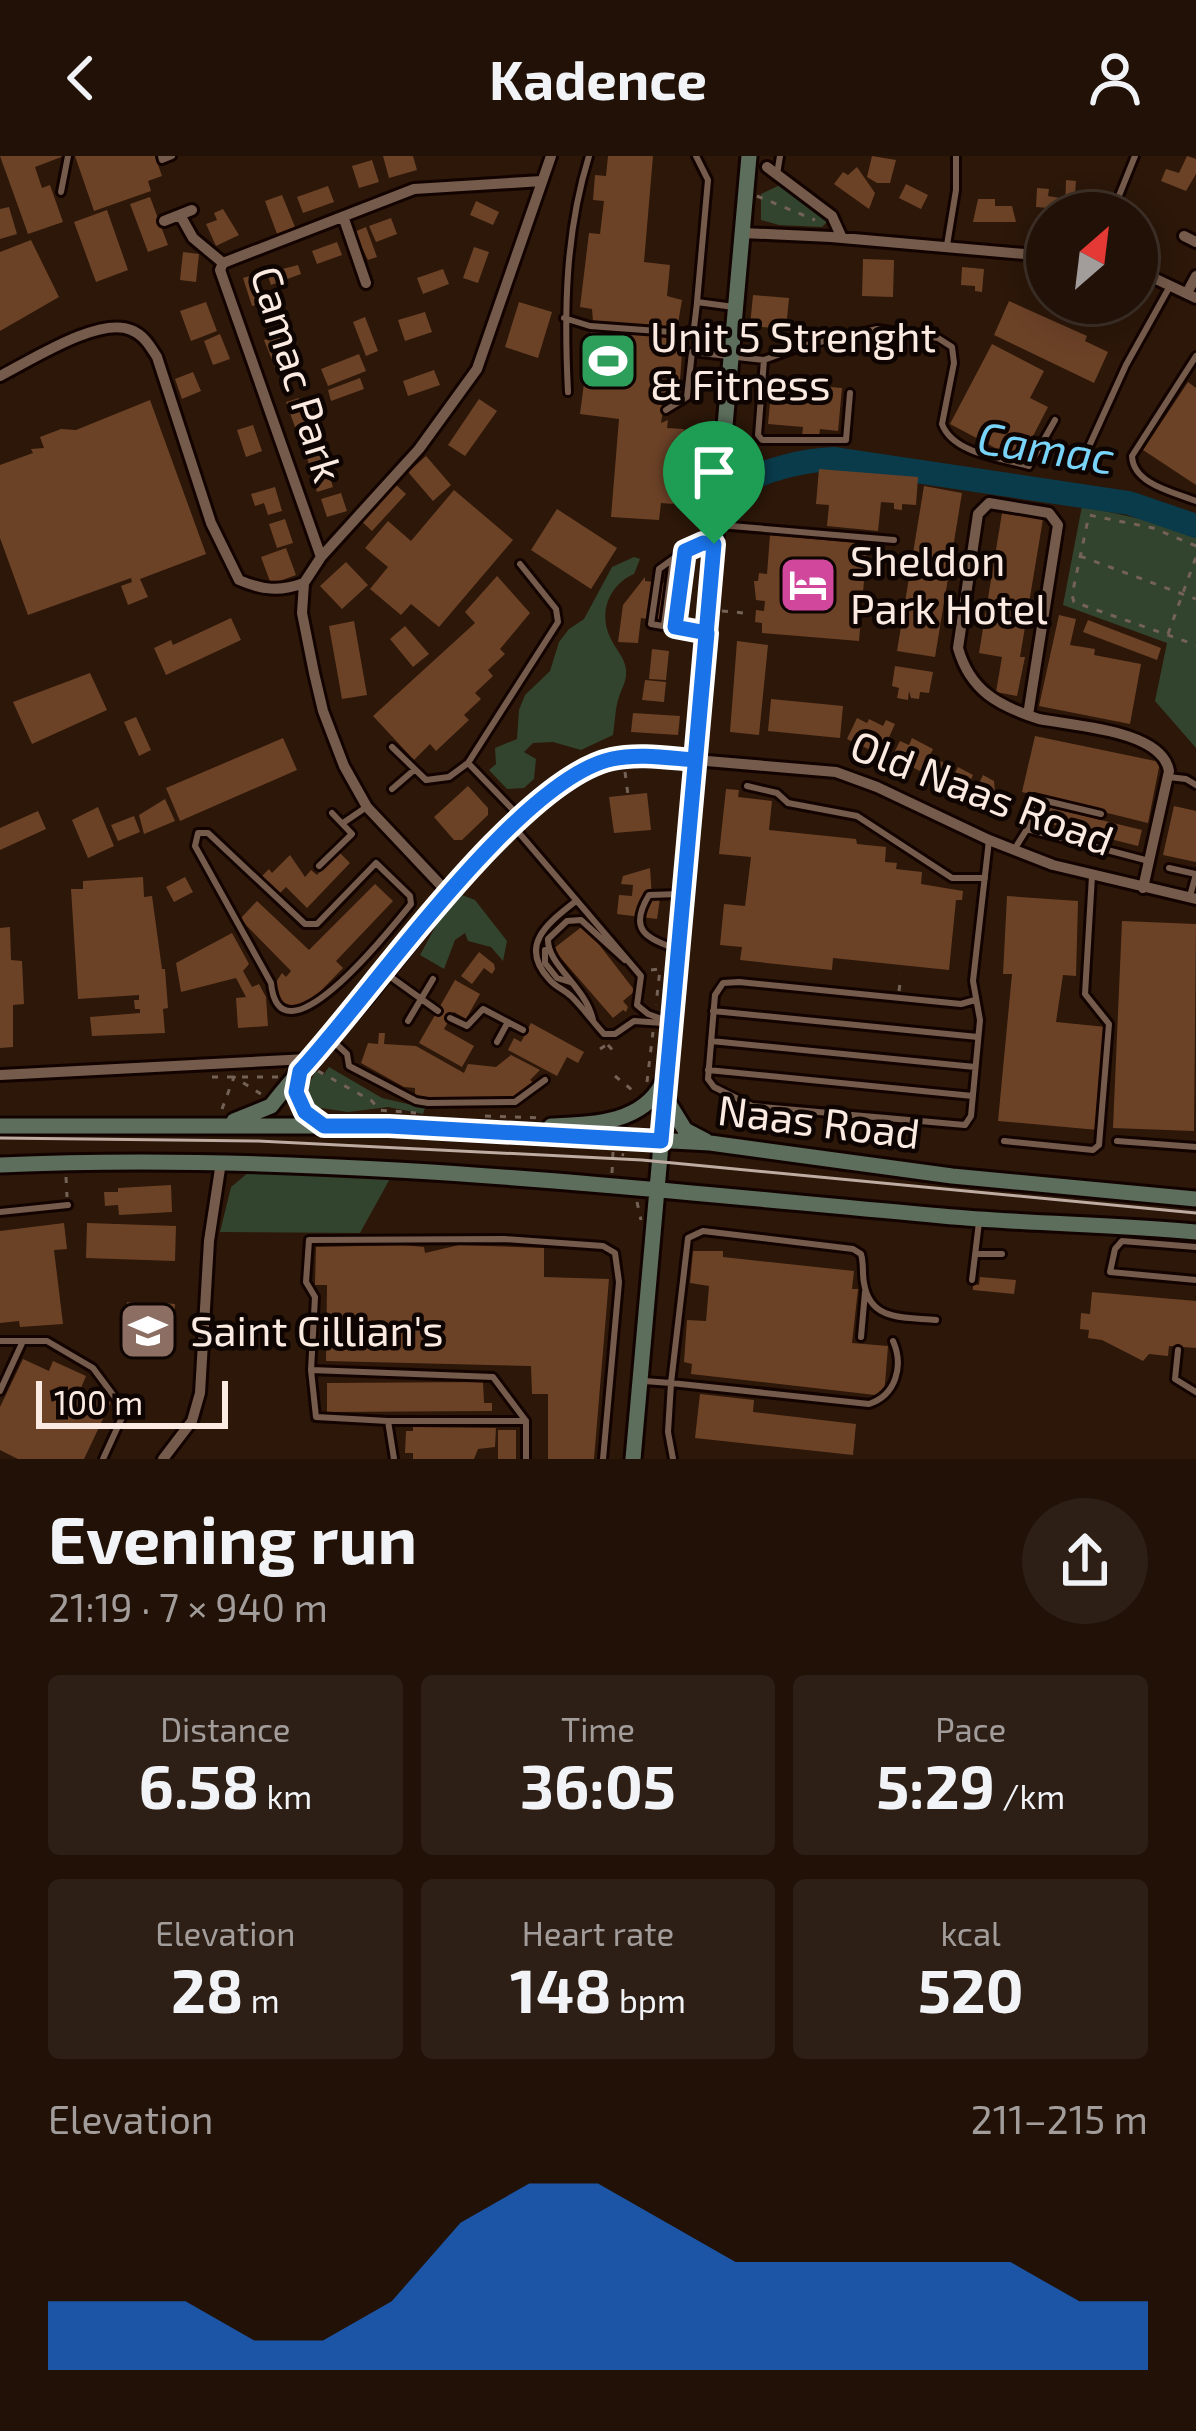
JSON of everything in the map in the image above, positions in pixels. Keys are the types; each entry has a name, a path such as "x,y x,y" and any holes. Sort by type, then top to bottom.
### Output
{"main road":[{"path":"634,1459 665,1096 662,1025 683,895 743,233 752,195 749,156"},
{"name":"Old Naas Road","path":"224,1117 271,1106 448,894 516,821 581,770 624,758 695,760"},
{"path":"305,1065 296,1092 324,1126"},
{"path":"470,1130 587,1125 627,1116 644,1109 666,1077"},
{"path":"665,1096 685,1130 710,1143"},
{"name":"Naas Road","path":"0,1126 224,1117 324,1126 710,1143 952,1176 1196,1199"},
{"name":"Naas Road","path":"0,1165 221,1162 657,1189 980,1219 1196,1232"}],"street":[{"path":"448,894 368,807 339,754 323,711 302,614 304,583 321,557 419,449 478,369 551,156"},
{"path":"772,170 832,216 837,237"},
{"name":"Camac Park","path":"321,557 220,270 223,263 427,186 542,181"},
{"path":"164,221 186,213 193,238 223,263"},
{"path":"344,219 365,283"},
{"path":"743,233 1026,254"},
{"path":"1158,279 1192,296 1196,276"},
{"path":"0,376 95,330 130,329 146,340 157,357 211,523 238,580 261,589 304,583"},
{"path":"1028,715 1058,525 1049,513 989,503 978,514 958,648 981,692 1028,715 1153,745 1167,761 1168,777 1143,888"},
{"name":"Old Naas Road","path":"695,760 836,772 1014,850 1091,876 1193,898"},
{"path":"0,1076 305,1065"},
{"path":"163,1459 192,1420 200,1393 205,1279 221,1162"}],"lane":[{"path":"61,192 68,156"},
{"path":"161,156 162,160 172,156"},
{"path":"568,392 564,318 569,243 590,156"},
{"path":"564,318 590,326 685,333 694,328 708,180 696,156"},
{"path":"772,170 780,156"},
{"path":"946,248 956,190 956,156"},
{"path":"1120,192 1135,156"},
{"path":"1086,453 1126,365 1171,284"},
{"path":"697,302 736,308"},
{"path":"666,410 687,397 692,352 764,360 877,329 938,338 949,344 955,354 942,424 945,434 962,446 1029,466 1054,421"},
{"path":"1196,356 1132,455 1139,476 1196,501"},
{"path":"764,360 758,435 762,440 846,440 850,392"},
{"path":"716,525 894,540"},
{"path":"707,633 651,624 659,569 685,551 714,544"},
{"path":"675,627 685,551"},
{"path":"392,747 425,780 449,778 468,764 559,622 556,609 520,564"},
{"path":"468,764 642,978 634,1021"},
{"path":"392,789 414,770"},
{"path":"1168,777 1186,778 1196,785"},
{"path":"747,786 777,793 788,803 857,816 952,878 985,878"},
{"path":"1014,850 1028,829 1034,798 1102,814"},
{"path":"343,823 368,807"},
{"path":"319,866 352,834 332,813"},
{"path":"1028,829 1149,861"},
{"path":"198,833 208,833 305,924 316,924 376,863 410,896 411,904 383,938 325,995 297,1013 280,1006 195,846 198,833"},
{"path":"975,1000 962,1004 729,982 718,988 708,1070 714,1088 752,1106 965,1125 973,1096 980,1020 974,981 989,840"},
{"path":"1169,868 1196,874 1193,898"},
{"path":"1004,1141 1093,1150 1099,1145 1109,1024 1085,994 1091,876"},
{"path":"677,950 647,939 640,928 649,895 683,895"},
{"path":"576,901 536,944 534,956 553,984 568,992 610,1036 634,1021 662,1025"},
{"path":"594,1023 588,1000 547,945 551,934 567,921 581,920 609,950 632,965"},
{"path":"385,973 438,1011"},
{"path":"408,1021 433,979"},
{"path":"638,1005 662,1025"},
{"path":"450,1018 467,1026 483,1009 523,1030"},
{"path":"713,1011 978,1037"},
{"path":"497,1042 508,1022"},
{"path":"330,1038 347,1054 349,1066 416,1101 505,1104 524,1097 544,1080"},
{"path":"711,1041 975,1067"},
{"path":"708,1070 973,1096"},
{"path":"1117,1141 1196,1147"},
{"path":"0,1213 68,1205"},
{"path":"972,1280 980,1219"},
{"path":"674,1459 668,1432 671,1382 685,1245 692,1234 703,1231 861,1254 865,1290 861,1336"},
{"path":"526,1421 316,1417 311,1370 315,1297 306,1282 309,1240 504,1239 603,1246 615,1253 619,1282 603,1459"},
{"path":"1196,1247 1121,1241 1110,1272 1196,1280"},
{"path":"975,1254 1002,1254"},
{"path":"865,1290 875,1310 884,1315 935,1320"},
{"path":"0,1341 47,1341 93,1368 124,1412 103,1459"},
{"path":"0,1391 23,1341"},
{"path":"641,1381 869,1404 884,1398 894,1384 898,1348 893,1341"},
{"path":"1178,1350 1175,1379 1196,1392"},
{"path":"311,1370 493,1377 526,1421 526,1459"},
{"path":"388,1421 394,1459"}],"path":[{"path":"752,195 756,212"},
{"path":"752,195 828,226 837,237"},
{"path":"1196,546 1153,528 1093,514 1088,518 1072,595 1074,602 1196,645"},
{"path":"1080,556 1196,599"},
{"path":"1167,636 1196,556"},
{"path":"708,610 744,613"},
{"path":"624,758 628,795"},
{"path":"645,972 660,969 656,1005"},
{"path":"899,998 901,976"},
{"path":"645,1095 662,1025"},
{"path":"600,1049 609,1043 616,1054"},
{"path":"201,1077 278,1075 278,1087"},
{"path":"615,1076 634,1088 637,1102"},
{"path":"224,1117 234,1077"},
{"path":"234,1077 270,1098 254,1107"},
{"path":"612,1173 613,1152"},
{"path":"66,1162 68,1205"}],"green space":[{"path":"780,185 828,221 822,227 761,220 761,194"},
{"path":"1082,506 1163,524 1196,538 1196,748 1155,701 1167,643 1063,605"},
{"path":"640,559 634,574 618,585 606,609 607,628 626,670 613,735 581,750 553,742 533,743 524,752 536,759 534,779 524,788 507,789 489,770 496,764 495,748 517,739 525,695 550,671 559,642 584,619 612,567"},
{"path":"462,895 475,900 507,941 503,961 491,947 468,941 465,933 455,940 444,969 420,955 439,920"},
{"path":"329,1067 382,1098 425,1108 423,1114 388,1107 348,1112 314,1107 311,1080 316,1071 323,1075"},
{"path":"249,1172 392,1175 360,1233 220,1232 231,1187"}],"building":[{"path":"0,156 64,156 35,167 42,188 50,185 63,222 28,234"},
{"path":"75,156 155,156 162,176 148,181 151,191 94,211"},
{"path":"383,156 413,156 417,170 389,178"},
{"path":"608,156 653,156 644,262 670,265 667,296 682,300 677,329 593,321 592,309 580,307 589,233 600,234 604,201 593,200 595,175 606,176"},
{"path":"872,156 896,160 890,183 867,177"},
{"path":"1187,156 1196,159 1196,174 1186,191 1161,181 1166,169 1179,173"},
{"path":"372,160 379,182 359,188 352,166"},
{"path":"857,167 875,193 869,209 834,184 843,172 848,175"},
{"path":"1066,180 1076,181 1075,192 1066,192"},
{"path":"906,184 928,195 921,209 899,198"},
{"path":"328,186 334,202 303,213 297,197"},
{"path":"282,195 295,227 277,234 265,201"},
{"path":"150,197 168,245 148,252 130,204"},
{"path":"978,199 1012,206 1016,222 973,222"},
{"path":"476,201 499,212 493,225 470,215"},
{"path":"9,207 17,234 0,239 0,209"},
{"path":"223,209 239,235 216,246 206,224 217,220 214,213"},
{"path":"107,210 128,270 96,282 74,222"},
{"path":"391,218 397,234 376,242 369,226"},
{"path":"366,227 377,257 368,260 354,232"},
{"path":"31,240 59,297 0,331 0,252"},
{"path":"337,242 342,255 317,264 312,251"},
{"path":"474,247 489,252 478,283 463,278"},
{"path":"183,252 199,254 196,282 180,280"},
{"path":"863,259 894,260 893,297 862,296"},
{"path":"298,265 301,274 271,285 267,273"},
{"path":"962,267 984,269 982,292 961,285"},
{"path":"443,269 449,284 423,294 417,278"},
{"path":"256,274 265,302 252,306 243,278"},
{"path":"753,295 789,298 786,329 750,326"},
{"path":"1009,301 1026,309 1026,324 1060,324 1108,352 1094,383 994,335"},
{"path":"206,302 217,331 191,341 180,311"},
{"path":"519,302 552,312 538,358 505,347"},
{"path":"425,312 432,332 405,341 398,320"},
{"path":"365,317 378,351 366,356 353,322"},
{"path":"591,329 683,340 680,380 666,392 661,423 668,420 667,428 684,429 679,489 675,488 673,504 661,503 659,520 611,517 619,419 580,414"},
{"path":"220,334 230,359 213,365 204,341"},
{"path":"279,335 293,369 278,375 264,340"},
{"path":"992,344 1044,371 1030,398 1048,407 1020,461 950,424"},
{"path":"359,354 366,371 328,386 321,369"},
{"path":"434,370 440,385 408,396 403,381"},
{"path":"193,372 201,391 182,399 175,379"},
{"path":"360,378 364,389 331,401 328,390"},
{"path":"772,382 842,388 838,431 820,429 819,438 802,436 803,427 768,424"},
{"path":"1188,382 1196,388 1196,485 1143,450"},
{"path":"299,398 308,423 295,427 286,402"},
{"path":"479,399 497,411 465,456 448,445"},
{"path":"150,400 206,554 140,579 148,597 128,605 121,586 132,582 131,578 28,615 0,538 0,465 33,453 31,449 44,448 40,437 61,429 76,430"},
{"path":"253,425 262,451 246,457 237,430"},
{"path":"322,453 333,487 317,492 307,458"},
{"path":"426,456 451,485 433,501 408,472"},
{"path":"819,469 918,477 916,505 902,504 902,510 894,509 894,503 881,502 878,531 827,526 829,505 816,504"},
{"path":"393,482 406,494 372,531 359,519"},
{"path":"924,486 962,493 935,657 897,651"},
{"path":"275,487 282,511 268,515 264,503 255,506 251,494"},
{"path":"454,490 513,540 439,627 411,604 401,615 370,589 388,567 365,548 388,521 411,541"},
{"path":"341,493 347,511 327,517 321,499"},
{"path":"557,509 617,548 591,589 531,550"},
{"path":"1002,513 1043,519 1017,696 996,692 1002,657 979,653"},
{"path":"285,519 293,543 277,548 269,524"},
{"name":"Sheldon Park Hotel","path":"770,535 867,544 859,641 762,633 762,623 755,622 756,610 764,611 765,601 756,600 754,581 759,573 767,574"},
{"path":"286,548 296,575 271,584 261,557"},
{"path":"346,562 368,585 342,609 320,586"},
{"path":"497,576 530,613 500,649 505,654 488,670 493,676 475,693 481,699 464,715 469,720 436,751 430,744 414,760 373,716 475,623 465,612"},
{"path":"645,577 645,581 685,585 680,624 641,618 638,643 618,642 623,605"},
{"path":"1059,615 1076,619 1070,645 1141,664 1130,724 1039,706"},
{"path":"231,618 241,640 166,675 154,648 171,640 173,645"},
{"path":"1088,620 1161,648 1157,660 1083,632"},
{"path":"354,621 367,695 342,699 329,626"},
{"path":"405,626 429,654 413,667 390,639"},
{"path":"737,641 768,645 759,735 730,732"},
{"path":"652,649 669,651 666,680 649,679"},
{"path":"895,666 933,672 929,693 920,692 919,699 911,698 909,691 908,700 897,698 899,688 892,686"},
{"path":"90,673 107,710 32,744 13,702"},
{"path":"645,680 666,682 664,702 642,700"},
{"path":"771,699 843,706 840,738 768,731"},
{"path":"633,713 680,716 678,735 631,732"},
{"path":"136,717 151,750 139,756 124,722"},
{"path":"857,718 883,726 886,720 895,724 881,755 847,739"},
{"path":"1035,736 1160,762 1148,823 1022,792"},
{"path":"283,738 297,770 180,821 166,788"},
{"path":"912,738 933,749 922,772 892,757 900,741 909,745"},
{"path":"940,761 951,766 948,773 954,775 958,767 973,775 964,795 931,779"},
{"path":"983,775 994,781 995,793 1010,801 1004,813 972,798"},
{"path":"468,786 488,808 488,815 462,840 454,840 434,817"},
{"path":"726,789 739,790 738,797 772,801 769,830 856,839 857,844 886,847 885,862 897,863 896,869 922,872 921,884 963,891 962,900 956,900 949,970 833,958 832,970 740,960 742,947 720,945 724,904 745,906 751,857 719,854"},
{"path":"647,793 651,830 614,833 609,797"},
{"path":"165,799 175,821 144,834 139,815"},
{"path":"1035,804 1142,830 1138,846 1031,819"},
{"path":"1174,806 1196,811 1196,862 1163,855"},
{"path":"98,807 114,846 88,858 72,820"},
{"path":"38,811 46,829 0,850 0,828"},
{"path":"134,816 140,832 118,841 111,825"},
{"path":"339,852 350,863 307,908 286,887 280,893 262,876 269,869 272,873 290,855 305,877 311,870 317,875"},
{"path":"650,868 652,898 660,898 657,919 617,914 619,895 632,896 633,885 621,884 623,876"},
{"path":"143,877 144,897 152,896 165,969 165,1033 92,1036 90,1017 140,1013 134,1000 139,995 78,999 71,889 83,889 83,881"},
{"path":"185,877 193,892 174,902 166,887"},
{"path":"375,884 393,901 336,961 343,968 299,1008 281,1002 276,982 282,973 286,977 291,971 240,919 257,901 309,950"},
{"path":"1007,896 1078,901 1076,976 1063,975 1056,1022 1106,1027 1098,1130 998,1121 1012,974 1003,974"},
{"path":"1122,921 1196,924 1194,1131 1113,1128"},
{"path":"584,925 635,991 623,1001 626,1012 613,1018 553,949"},
{"path":"10,927 11,960 22,961 24,1004 13,1005 13,1047 0,1048 0,928"},
{"path":"232,933 249,964 243,971 252,987 259,984 266,997 268,1026 238,1028 236,998 246,997 236,978 181,992 176,963"},
{"path":"479,952 495,969 492,974 484,968 472,984 461,976"},
{"path":"455,980 480,994 466,1019 454,1012 444,1029 474,1046 462,1067 419,1043"},
{"path":"531,1023 584,1052 578,1063 567,1057 557,1076 508,1050 514,1038 521,1042"},
{"path":"379,1033 385,1033 384,1044 416,1046 464,1073 468,1064 496,1067 511,1055 540,1070 530,1080 534,1083 529,1089 501,1103 415,1096 415,1088 404,1087 361,1063 368,1043 378,1044"},
{"path":"171,1185 172,1212 119,1215 118,1205 105,1206 104,1192"},
{"path":"64,1223 67,1249 54,1250 63,1324 20,1327 19,1321 0,1323 0,1231"},
{"path":"87,1223 176,1226 175,1261 86,1258"},
{"path":"459,1245 544,1248 544,1277 609,1279 594,1459 548,1459 548,1394 532,1394 531,1366 326,1361 327,1285 315,1285 316,1247 424,1247 425,1253"},
{"path":"693,1251 723,1251 723,1257 854,1271 852,1289 858,1289 852,1343 888,1346 884,1396 691,1374 692,1364 684,1362 687,1320 706,1321 709,1286 690,1283"},
{"path":"980,1277 1016,1280 1014,1294 973,1290"},
{"path":"1092,1292 1196,1301 1196,1348 1169,1346 1168,1356 1149,1354 1143,1361 1088,1338 1089,1330 1080,1329 1081,1313 1090,1314"},
{"path":"127,1302 164,1308 164,1303 175,1304 174,1326 132,1324 126,1317"},
{"path":"23,1359 49,1371 53,1361 86,1376 81,1388 111,1402 84,1459 18,1459 0,1450 0,1407"},
{"path":"483,1382 484,1403 492,1403 492,1411 327,1412 327,1383"},
{"path":"700,1394 754,1400 753,1412 856,1424 853,1455 695,1438"},
{"path":"413,1427 496,1428 495,1447 478,1449 474,1459 413,1459 413,1453 405,1453 406,1431"},
{"path":"498,1430 516,1430 516,1459 498,1459"}],"waterway":[{"name":"Camac","path":"739,484 786,466 835,459 1129,503 1196,526"}],"tram line":[{"path":"0,1138 258,1141 642,1160 1196,1213"}],"place":[{"name":"Unit 5 Strenght & Fitness","path":"608,361"},
{"name":"Sheldon Park Hotel","path":"808,585"},
{"name":"Saint Cillian's","path":"148,1331"}],"route":[{"path":"714,544 685,551 675,627 707,633 661,1141 324,1126 311,1118 296,1092 300,1071 512,824 581,770 612,759 695,760 707,633 714,544"}]}
